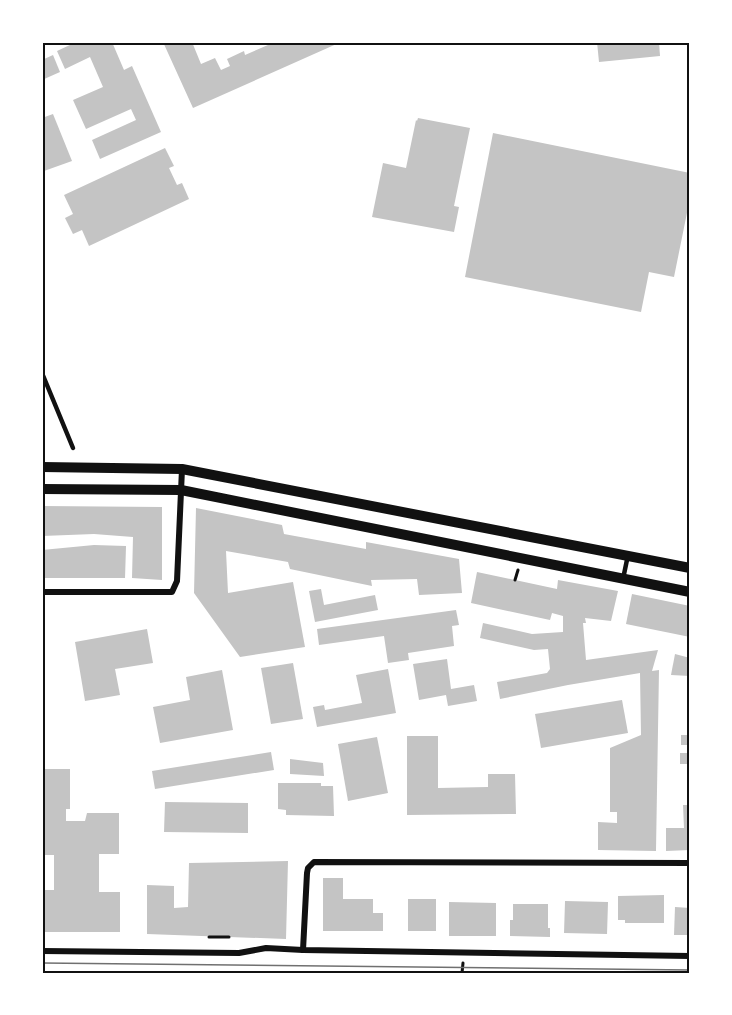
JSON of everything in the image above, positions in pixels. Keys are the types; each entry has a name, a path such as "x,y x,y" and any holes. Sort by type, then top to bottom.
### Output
{"street":[{"path":"42,467 182,469 690,568"},
{"path":"42,592 172,592 177,581 182,469"},
{"path":"42,489 181,490 690,592"},
{"path":"303,950 307,873 308,868 314,862 690,863"},
{"path":"42,951 239,953 266,948 690,956"}],"lane":[{"path":"42,373 73,448"},
{"path":"623,579 628,555"}],"path":[{"path":"515,580 517,571"},
{"path":"209,937 229,937"},
{"path":"462,973 463,962"}],"building":[{"path":"71,42 112,42 124,70 132,66 161,132 100,159 92,140 136,120 131,109 86,129 73,100 103,87 90,57 65,69 57,51 72,44"},
{"path":"163,42 192,42 201,64 215,58 221,70 230,66 227,59 244,51 245,55 268,45 267,42 341,42 193,108"},
{"path":"597,42 659,42 660,56 599,62"},
{"path":"53,55 60,72 42,80 42,60"},
{"path":"53,114 72,161 44,171 42,167 42,118"},
{"path":"418,118 470,128 454,206 459,207 454,232 372,217 383,163 406,168"},
{"path":"493,133 690,173 690,198 674,277 649,272 641,312 465,277"},
{"path":"165,148 174,166 169,168 177,185 182,183 189,199 89,246 82,230 73,234 65,218 73,214 64,195"},
{"path":"42,506 162,507 162,580 132,578 133,537 94,534 42,536"},
{"path":"196,508 282,525 284,534 366,549 366,542 459,559 462,593 419,595 417,579 371,580 372,586 290,569 288,562 226,551 228,593 293,582 305,647 240,657 194,593"},
{"path":"94,545 126,546 125,578 42,578 42,550"},
{"path":"477,572 557,589 558,580 618,591 611,621 585,618 586,623 583,623 586,660 658,650 652,671 659,670 656,851 598,850 598,822 617,823 617,812 610,812 610,748 641,735 640,673 500,699 497,682 547,673 550,669 548,649 534,650 480,638 483,623 532,634 563,632 563,616 552,613 550,620 471,603"},
{"path":"321,589 324,605 375,595 378,610 315,622 309,591"},
{"path":"632,594 690,606 690,637 626,624"},
{"path":"456,610 459,625 452,626 454,646 408,653 409,660 388,663 384,636 319,645 317,629"},
{"path":"147,629 153,663 115,669 120,695 85,701 75,642"},
{"path":"675,654 690,658 690,676 671,675"},
{"path":"447,659 451,689 474,685 477,701 448,706 446,695 419,700 413,664"},
{"path":"293,663 303,719 271,724 261,668"},
{"path":"388,669 396,713 317,727 313,707 324,705 325,710 362,703 356,675"},
{"path":"222,670 233,730 160,743 153,707 190,700 186,677"},
{"path":"622,700 628,733 541,748 535,714"},
{"path":"681,735 690,735 690,764 680,764 680,753 687,753 687,745 681,745"},
{"path":"407,736 438,736 438,788 488,787 488,774 515,774 516,814 407,815"},
{"path":"377,737 388,793 348,801 338,744"},
{"path":"271,752 274,770 155,789 152,771"},
{"path":"290,759 323,763 324,776 290,774"},
{"path":"42,769 70,769 70,809 66,809 66,821 85,821 87,813 119,813 119,854 99,854 99,892 120,892 120,932 42,932 42,890 54,890 54,855 42,855"},
{"path":"278,783 321,783 321,786 333,786 334,816 286,815 286,810 278,809"},
{"path":"165,802 248,803 248,833 164,832"},
{"path":"683,805 690,805 690,850 666,851 666,828 684,828"},
{"path":"288,861 286,939 147,934 147,885 174,886 174,908 188,907 189,863"},
{"path":"323,878 343,878 343,899 373,899 373,913 383,913 383,931 323,931"},
{"path":"664,895 664,923 625,923 625,920 618,920 618,896"},
{"path":"408,899 436,899 436,931 408,931"},
{"path":"565,901 608,902 607,934 564,933"},
{"path":"449,902 496,903 496,936 449,936"},
{"path":"513,904 548,904 550,937 510,936"},
{"path":"675,907 690,908 690,935 674,935"}],"tram line":[{"path":"42,963 690,970"}]}
